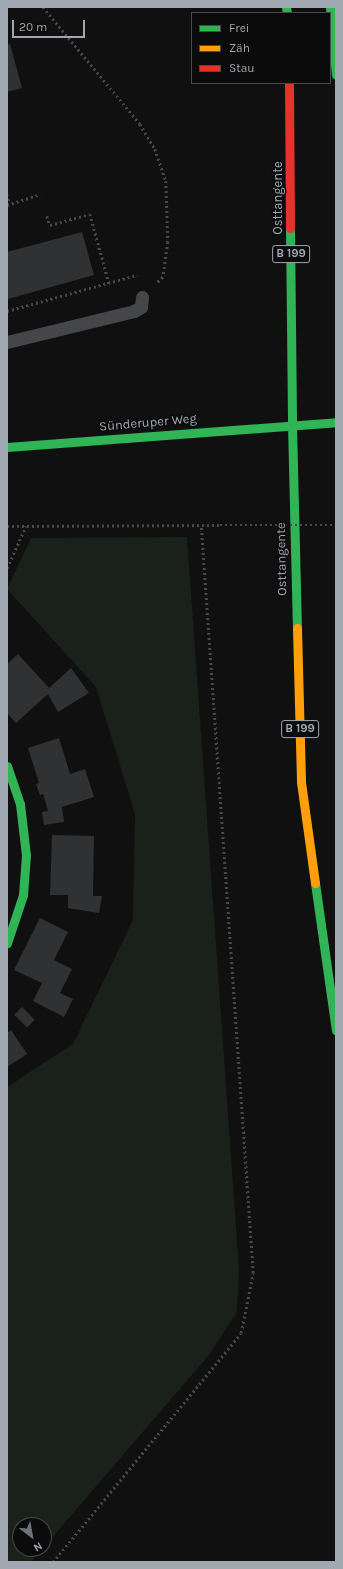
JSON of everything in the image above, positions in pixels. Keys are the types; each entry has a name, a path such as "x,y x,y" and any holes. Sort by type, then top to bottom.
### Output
{"main road":[{"path":"331,18 336,75"},
{"name":"Osttangente","path":"289,84 292,424 301,782 336,1031"},
{"name":"Sünderuper Weg","path":"7,447 292,424 336,422"},
{"path":"7,766 20,804 26,855 23,895 7,943"}],"lane":[{"path":"7,342 134,311 141,307 142,297"}],"path":[{"path":"43,7 140,124 155,149 166,181 168,242 163,277 142,297"},
{"path":"7,194 8,204 40,194"},
{"path":"47,216 50,225 90,214 109,282"},
{"path":"7,311 137,275"},
{"path":"7,526 336,524"},
{"path":"53,1562 241,1333 253,1273 202,525"},
{"path":"7,568 26,526"}],"shaded area":[{"path":"187,537 239,1269 237,1312 209,1355 52,1538 52,1517 12,1517 12,1557 35,1557 31,1562 7,1562 7,1087 73,1044 133,920 135,814 96,687 7,589 31,538"}],"building":[{"path":"10,44 22,88 7,92 7,45"},
{"path":"82,232 94,275 8,299 7,252"},
{"path":"18,654 49,688 71,668 89,693 58,712 48,694 16,723 7,713 7,664"},
{"path":"59,738 70,774 85,769 94,797 62,807 64,822 44,825 42,812 48,811 43,794 40,795 36,784 39,783 28,748"},
{"path":"52,835 94,836 93,896 102,896 99,913 68,908 68,895 50,895"},
{"path":"40,918 68,932 54,960 72,969 60,993 73,999 64,1017 33,1001 42,983 14,970"},
{"path":"22,1007 35,1020 27,1028 14,1015"},
{"path":"11,1030 27,1054 7,1067 7,1033"}],"traffic: fast":[{"path":"286,7 287,12"},
{"path":"330,7 330,12"},
{"path":"331,18 336,75"},
{"path":"290,228 292,425 297,628"},
{"path":"7,447 336,422"},
{"path":"7,766 20,804 26,855 23,895 7,943"},
{"path":"315,883 336,1031"}],"traffic: slow":[{"path":"297,628 301,782 315,883"}],"traffic: jam":[{"path":"289,84 290,228"}]}
